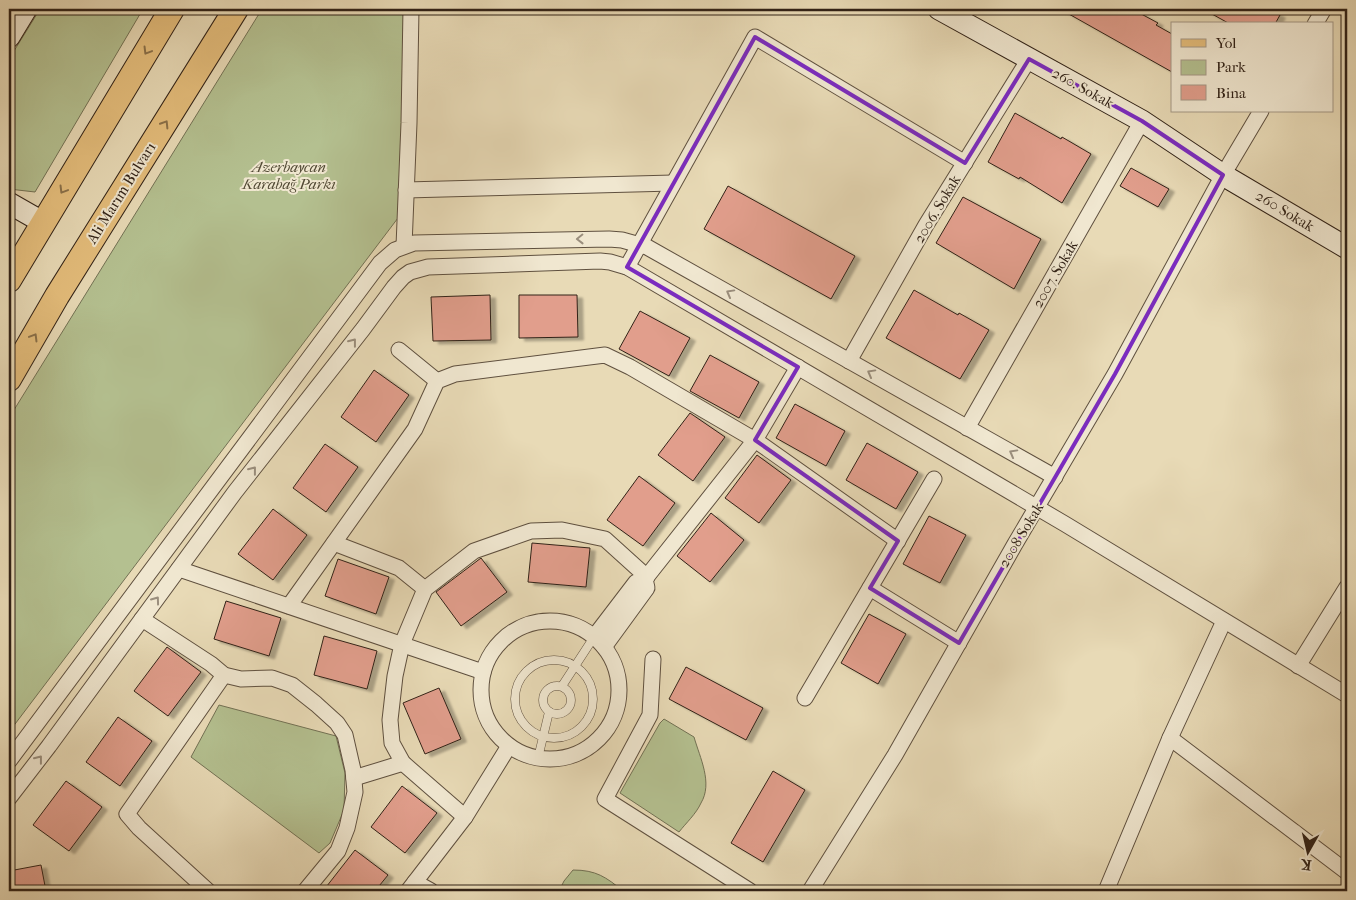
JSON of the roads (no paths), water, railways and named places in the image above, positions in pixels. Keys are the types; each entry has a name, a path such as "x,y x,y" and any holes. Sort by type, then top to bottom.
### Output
{"main road":[{"path":"9,280 172,9"},
{"name":"Ali Marım Bulvarı","path":"9,378 236,9"}],"street":[{"path":"9,37 26,9"},
{"path":"404,246 411,9"},
{"name":"260. Sokak","path":"939,9 1142,121 1223,175"},
{"path":"1316,22 1324,9"},
{"path":"627,267 755,37 965,163"},
{"name":"2006. Sokak","path":"849,361 926,225 1029,59"},
{"name":"2008 Sokak","path":"810,891 895,755 1115,374 1223,175 1261,112"},
{"name":"2007. Sokak","path":"967,428 1142,121"},
{"name":"260 Sokak","path":"1223,175 1347,248"},
{"path":"406,190 673,184"},
{"path":"9,203 44,223"},
{"path":"9,761 380,263 387,255 404,246 427,241 609,239 639,244 1055,477"},
{"path":"9,798 235,492 394,287 410,272 428,267 600,261 627,267 1037,508 1347,695"},
{"path":"399,350 437,381"},
{"path":"289,606 415,429 437,381 455,374 605,355 630,367 755,440 898,541"},
{"path":"599,642 636,582 646,578 755,440 798,367"},
{"path":"805,698 934,479"},
{"path":"465,817 403,763 392,743 390,720 395,676 402,644 425,589 474,551 530,531 562,530 605,539 646,578"},
{"path":"334,543 399,568 425,589"},
{"path":"179,569 482,672"},
{"path":"1298,666 1347,587"},
{"path":"870,588 959,643"},
{"path":"142,619 224,674 241,679 272,678 292,685 316,704 336,723 345,735 356,792 347,828 338,851 305,891"},
{"path":"557,621 576,626 599,642 616,667 619,686 618,706 611,724 599,739 583,751 565,758 538,758 526,755 509,746 497,735 488,721 482,705 480,689 482,672 490,654 502,639 519,628 537,622 557,621"},
{"path":"1106,891 1170,738 1224,621"},
{"path":"653,659 650,715 605,799 750,891"},
{"path":"208,891 139,828 127,814 224,674"},
{"path":"1170,738 1347,872"},
{"path":"431,891 411,887 465,817 509,746"},
{"path":"354,778 403,763"}],"lane":[{"path":"562,686 575,666 599,642"},
{"path":"555,660 575,666 584,674 592,687 593,702 589,717 585,723 573,733 559,738 544,736 531,730 518,714 515,701 520,680 529,670 541,662 555,660"},
{"path":"551,686 562,686 571,698 568,708 560,714 549,712 543,704 544,694 551,686"},
{"path":"538,758 549,712"}],"park label":[{"name":"Azerbaycan Karabağ Parkı","path":"289,176"}]}
